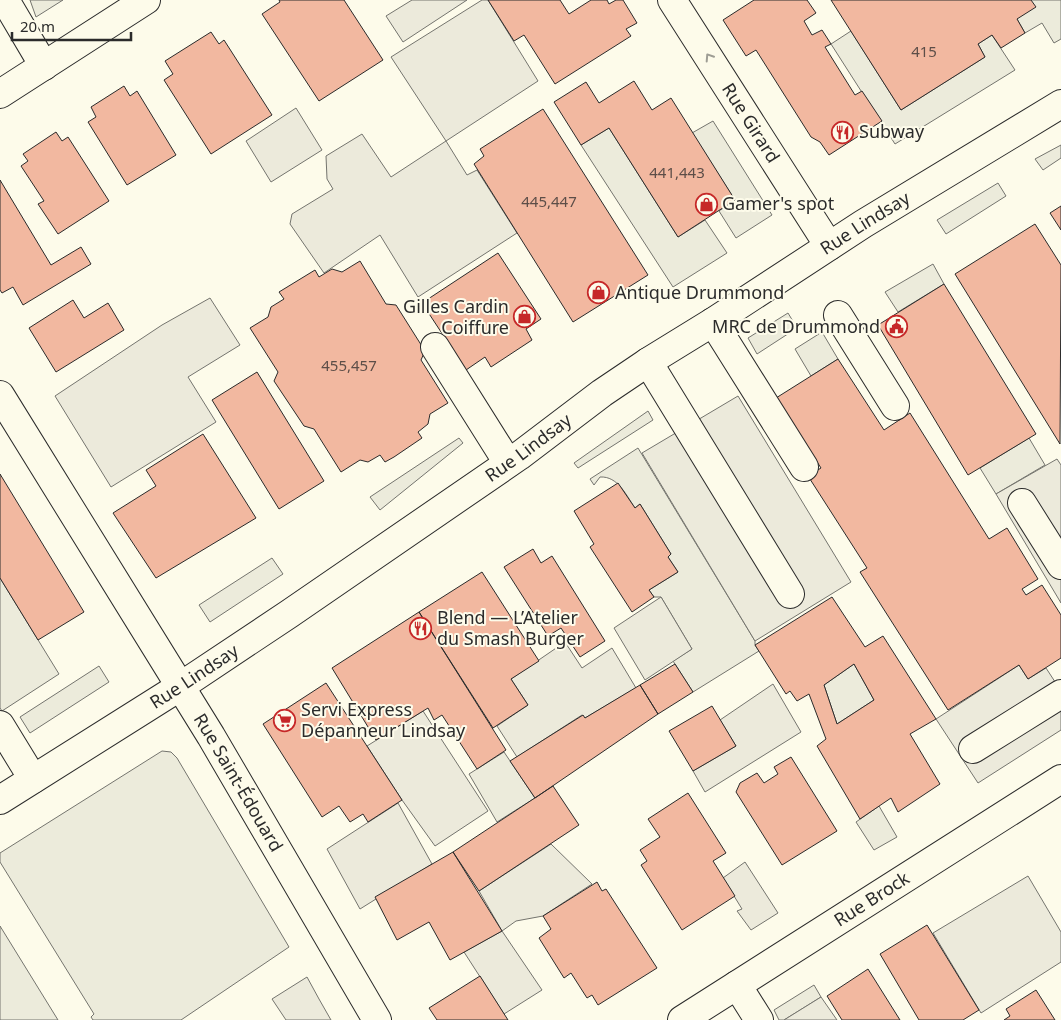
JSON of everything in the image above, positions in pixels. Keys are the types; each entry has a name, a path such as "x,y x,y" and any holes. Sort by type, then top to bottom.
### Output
{"street":[{"path":"5,0 44,66"},
{"path":"0,94 146,0"},
{"name":"Rue Girard","path":"672,0 829,246"},
{"name":"Rue Lindsay","path":"0,800 181,686 383,551 648,362 829,246 1061,104"},
{"path":"838,315 895,406"},
{"path":"713,322 804,468"},
{"path":"435,347 508,463"},
{"path":"648,362 790,594"},
{"name":"Rue Saint-Édouard","path":"2,404 181,686 376,1020"},
{"path":"1022,503 1061,565"},
{"path":"973,749 1061,694"},
{"path":"0,725 33,779"},
{"name":"Rue Brock","path":"682,1020 1061,780"},
{"path":"737,985 759,1020"}],"shaded area":[{"path":"30,0 63,0 36,17"},
{"path":"412,0 467,0 403,42 386,16"},
{"path":"482,0 488,0 538,81 446,141 391,57"},
{"path":"1031,0 1061,0 1061,39 1054,43 1042,23 1025,33 1017,19"},
{"path":"851,31 901,110 985,57 978,44 992,35 1015,70 895,144 831,44"},
{"path":"296,108 322,150 271,182 246,141"},
{"path":"713,121 772,215 736,238 719,211 735,200 692,133"},
{"path":"609,128 678,237 705,220 727,253 673,287 581,145"},
{"path":"362,134 391,177 446,141 467,175 477,170 517,233 418,297 380,235 324,273 290,224 292,214 333,189 327,179 326,156"},
{"path":"1061,145 1061,158 1043,170 1035,159"},
{"path":"998,183 1006,196 946,234 937,220"},
{"path":"933,264 944,284 898,312 885,292"},
{"path":"210,298 240,345 188,377 216,422 111,487 55,396 162,325"},
{"path":"788,313 797,328 757,354 748,338"},
{"path":"822,332 838,359 811,376 795,349"},
{"path":"738,396 851,582 755,641 642,453"},
{"path":"648,411 653,420 578,468 574,463"},
{"path":"459,438 463,443 380,510 370,497"},
{"path":"1029,438 1045,465 996,494 980,468"},
{"path":"638,448 755,641 759,651 693,692 673,661 692,649 661,597 654,597 649,590 678,572 668,557 671,554 640,504 635,508 621,487 612,480 600,477 594,485 590,479"},
{"path":"1057,459 1061,465 1061,603 996,494"},
{"path":"272,558 283,574 210,622 199,605"},
{"path":"0,578 59,674 2,711 0,708"},
{"path":"661,597 692,649 645,680 614,628"},
{"path":"565,642 582,668 612,648 636,688 585,718 582,715 517,757 497,726 528,705 511,679"},
{"path":"854,664 874,700 837,724 824,685"},
{"path":"1019,665 1028,679 1046,668 1061,691 1061,730 978,783 936,719"},
{"path":"99,666 109,682 30,733 20,717"},
{"path":"773,684 801,732 705,792 693,771 736,746 720,720"},
{"path":"423,711 488,811 435,846 367,746"},
{"path":"162,751 171,752 177,758 289,947 181,1020 93,1020 91,1017 94,1014 0,862 0,853"},
{"path":"504,752 535,798 497,822 469,774"},
{"path":"398,803 432,864 360,909 327,849"},
{"path":"879,806 897,837 874,850 856,822"},
{"path":"551,844 592,884 543,916 516,921 502,931 479,891"},
{"path":"745,862 778,913 751,930 737,911 742,909 723,878"},
{"path":"1028,876 1061,932 1061,962 981,1013 933,933"},
{"path":"0,926 58,1020 0,1020"},
{"path":"502,931 542,990 504,1014 464,952"},
{"path":"307,977 331,1020 286,1020 272,999"},
{"path":"814,985 821,997 784,1020 779,1020 774,1010"},
{"path":"821,997 837,1020 784,1020"}],"building":[{"path":"279,0 344,0 383,60 319,101 262,14 280,2"},
{"path":"488,0 560,0 569,14 591,0 607,0 609,4 616,0 623,0 637,23 626,29 631,36 555,84 524,35 514,41"},
{"path":"754,0 807,0 816,13 804,21 812,35 822,30 831,44 825,47 855,95 862,91 882,121 829,155 820,142 811,137 756,50 746,56 723,20"},
{"path":"831,0 1031,0 1036,7 1017,19 1025,33 1001,48 992,35 978,44 985,57 901,110"},
{"path":"211,32 219,44 224,40 272,115 211,154 164,80 173,74 165,61"},
{"path":"634,81 652,110 671,98 735,200 678,237 609,128 581,145 554,102 586,82 599,103"},
{"path":"124,86 130,96 137,91 176,155 127,185 88,122 96,117 91,107"},
{"path":"543,109 648,275 573,322 474,164 484,156 480,149"},
{"path":"56,132 62,141 68,137 109,201 58,234 38,204 44,201 21,166 28,161 23,154"},
{"path":"0,180 51,265 81,247 91,264 23,305 13,287 2,293 0,290"},
{"path":"1061,206 1061,230 1050,213"},
{"path":"1035,224 1061,265 1060,444 955,274"},
{"path":"498,253 541,319 526,329 532,340 491,367 485,357 466,370 422,303"},
{"path":"360,261 386,304 396,305 425,351 421,360 448,403 430,414 428,424 418,432 422,438 394,457 385,462 380,455 368,462 360,460 341,472 314,429 304,426 274,381 278,372 250,328 268,317 271,307 284,299 279,292 315,270 319,277 332,269 342,272"},
{"path":"944,284 1036,434 968,475 878,325"},
{"path":"73,300 84,318 108,303 124,330 56,372 29,328"},
{"path":"838,359 884,430 910,413 989,539 1007,528 1038,579 1022,589 1026,595 1042,585 1061,615 1061,658 1028,679 1019,665 948,710 860,572 867,568 808,476 821,468 776,398"},
{"path":"257,372 324,481 279,509 212,400"},
{"path":"203,434 256,518 156,578 113,513 156,486 146,470"},
{"path":"0,474 84,612 38,640 0,578"},
{"path":"618,483 635,508 640,504 671,554 668,557 678,572 649,590 654,597 632,612 590,547 594,544 574,511"},
{"path":"533,549 541,563 552,556 605,641 580,657 561,628 548,636 504,567"},
{"path":"482,572 539,661 511,679 528,705 493,728 419,612"},
{"path":"832,597 865,647 883,636 936,719 910,734 940,784 898,812 891,798 860,819 817,746 826,739 809,694 797,701 790,691 786,694 755,645","holes":["854,664 874,700 837,724 824,685"]},
{"path":"419,612 506,750 477,769 442,715 434,720 428,708 376,740 332,668"},
{"path":"675,664 693,692 658,714 640,685"},
{"path":"326,683 402,800 368,822 363,814 350,822 339,806 322,817 263,724"},
{"path":"640,685 658,714 535,798 510,761 583,715 585,718"},
{"path":"712,706 736,746 693,771 669,731"},
{"path":"791,757 837,831 782,865 736,792 740,783 757,773 764,783 778,774 774,767"},
{"path":"553,786 579,825 479,891 453,852"},
{"path":"688,793 726,853 713,861 735,896 682,930 641,865 647,861 640,850 660,837 648,819"},
{"path":"453,852 502,931 450,960 429,922 397,940 375,897"},
{"path":"597,882 602,891 606,889 657,968 598,1005 592,995 587,998 571,973 564,978 539,938 551,929 543,916"},
{"path":"927,925 979,1010 963,1020 919,1020 880,954"},
{"path":"868,969 900,1020 842,1020 827,996"},
{"path":"480,976 508,1020 437,1020 429,1008"},
{"path":"1036,990 1055,1020 1004,1020 1010,1016 1006,1009"}],"place":[{"name":"Subway","path":"843,132"},
{"name":"Gamer's spot","path":"706,204"},
{"name":"Antique Drummond","path":"599,293"},
{"name":"Gilles Cardin Coiffure","path":"525,317"},
{"name":"MRC de Drummond","path":"896,327"},
{"name":"Blend — L’Atelier du Smash Burger","path":"421,628"},
{"name":"Servi Express Dépanneur Lindsay","path":"285,720"}]}
